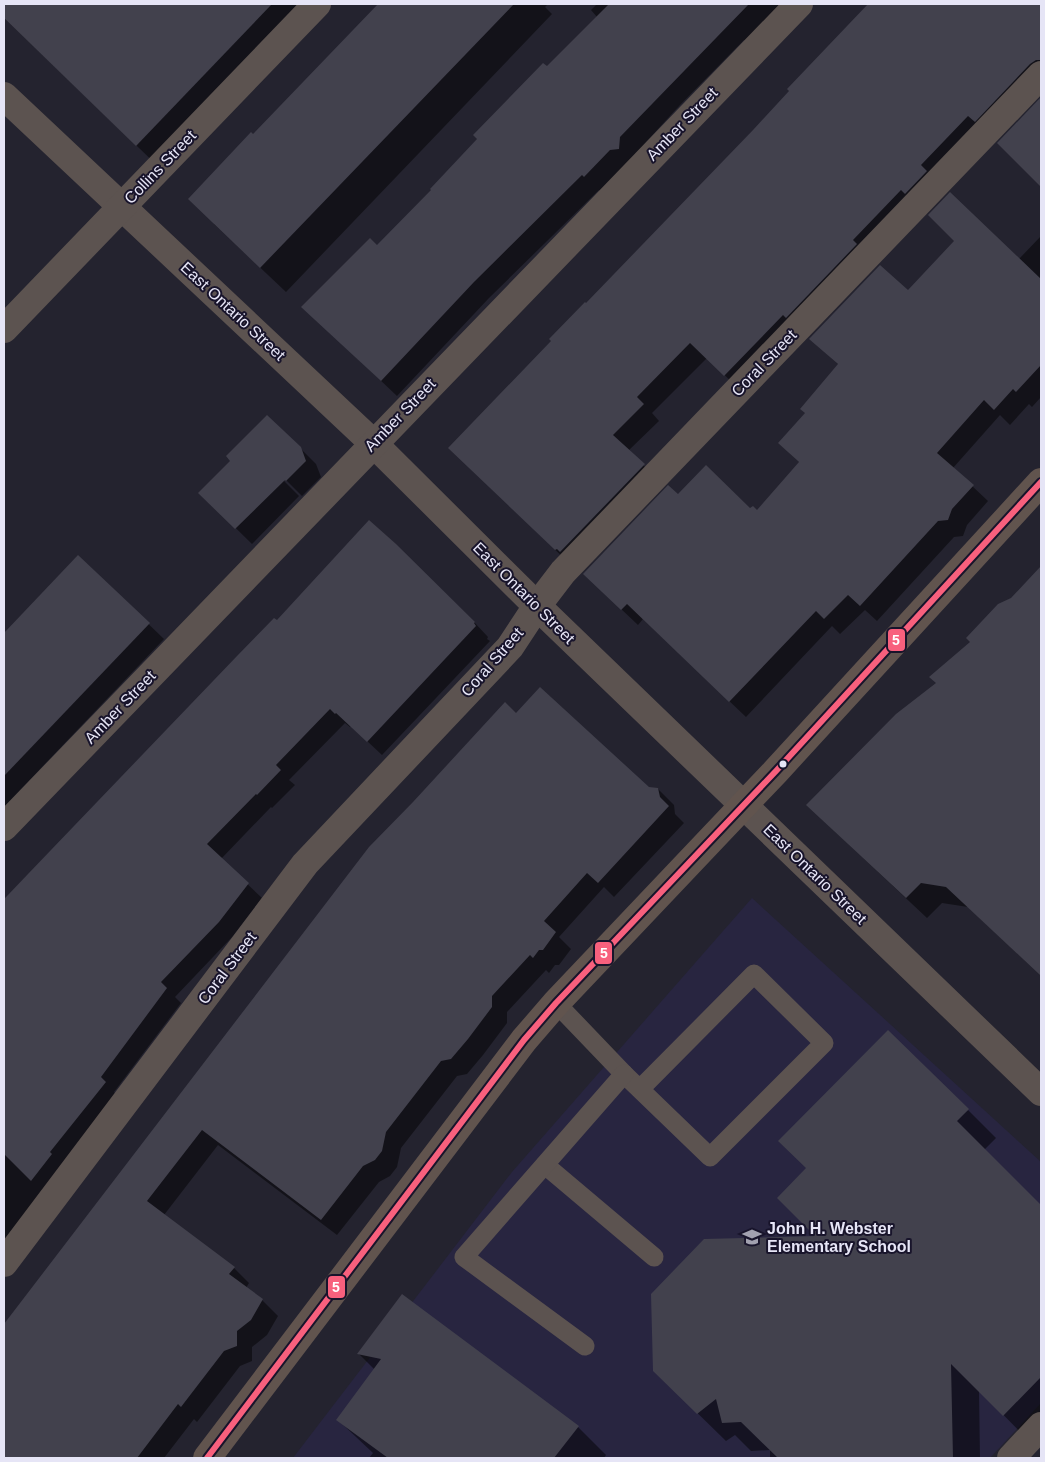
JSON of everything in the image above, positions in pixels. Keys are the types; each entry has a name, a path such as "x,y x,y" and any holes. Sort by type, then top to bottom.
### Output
{"main road":[{"path":"207,1458 524,1040 556,1003 743,805 1041,482"}],"street":[{"name":"Collins Street","path":"4,329 317,4"},
{"name":"Amber Street","path":"4,827 798,4"},
{"name":"Coral Street","path":"4,1263 305,864 510,647 537,606 563,572 1041,74"},
{"name":"East Ontario Street","path":"4,96 373,443 537,606 1041,1092"},
{"path":"1011,1458 1041,1426"}],"lane":[{"path":"556,1003 624,1074 710,1156 824,1043 754,974 640,1089"},
{"path":"585,1346 464,1257 624,1074"},
{"path":"545,1165 654,1256"}],"shaded area":[{"name":"John H. Webster Elementary School","path":"752,898 1041,1162 1041,1403 990,1458 293,1458 512,1172"}],"building":[{"path":"4,4 272,4 136,146 4,18"},
{"path":"378,4 514,4 260,268 188,199 251,132 253,134"},
{"path":"609,4 749,4 620,137 619,149 610,150 584,177 582,175 474,282 381,381 301,307 370,238 377,245 431,190 477,139 473,135 543,63 547,66"},
{"path":"868,4 1041,4 1041,60 1036,60 1030,64 975,122 968,116 921,165 927,171 905,194 901,190 853,240 857,244 786,318 783,315 724,376 690,343 637,397 644,404 613,435 645,464 560,552 557,549 555,550 448,448 551,341 549,339 753,130 789,91 787,89"},
{"path":"1041,97 1041,187 997,143"},
{"path":"950,192 1041,279 1041,365 1016,392 1013,389 994,410 984,400 937,453 974,485 952,509 948,520 938,521 860,606 848,595 824,619 816,611 729,702 627,604 621,610 583,574 668,485 678,494 706,465 750,508 753,506 757,510 799,462 778,443 805,413 800,409 838,364 809,339 880,265 908,290 954,241 928,215"},
{"path":"267,415 301,447 306,461 235,529 198,493 230,461 226,456"},
{"path":"369,520 475,622 476,626 367,742 330,709 276,765 281,770 207,844 249,883 219,922 161,982 167,988 101,1077 106,1082 50,1152 52,1154 31,1181 4,1154 4,899 274,618 277,620"},
{"path":"78,555 150,623 4,776 4,633"},
{"path":"1041,566 1041,976 946,887 921,883 906,898 806,805 896,714 936,683 929,677 970,642 966,638 998,604 1011,598"},
{"path":"540,687 649,787 658,788 660,797 669,806 598,883 587,873 544,921 556,932 543,950 539,950 533,958 530,955 492,996 492,1007 468,1039 451,1059 441,1061 386,1132 382,1151 375,1160 363,1166 321,1220 202,1130 147,1201 235,1267 229,1274 263,1299 251,1320 237,1331 237,1346 224,1351 181,1407 178,1404 137,1458 4,1458 4,1324 369,847 505,702 516,713"},
{"path":"888,1030 969,1109 957,1121 1041,1205 1041,1377 1003,1416 951,1364 953,1458 778,1458 741,1422 722,1423 716,1399 697,1414 653,1371 651,1294 704,1239 815,1236 777,1198 806,1168 778,1141"},
{"path":"402,1294 579,1426 554,1458 388,1458 336,1420 381,1359 357,1354"}],"transit line":[{"name":"5","path":"207,1458 524,1040 556,1003 776,771 1041,482"}],"place":[{"name":"John H. Webster Elementary School","path":"752,1237"}]}
